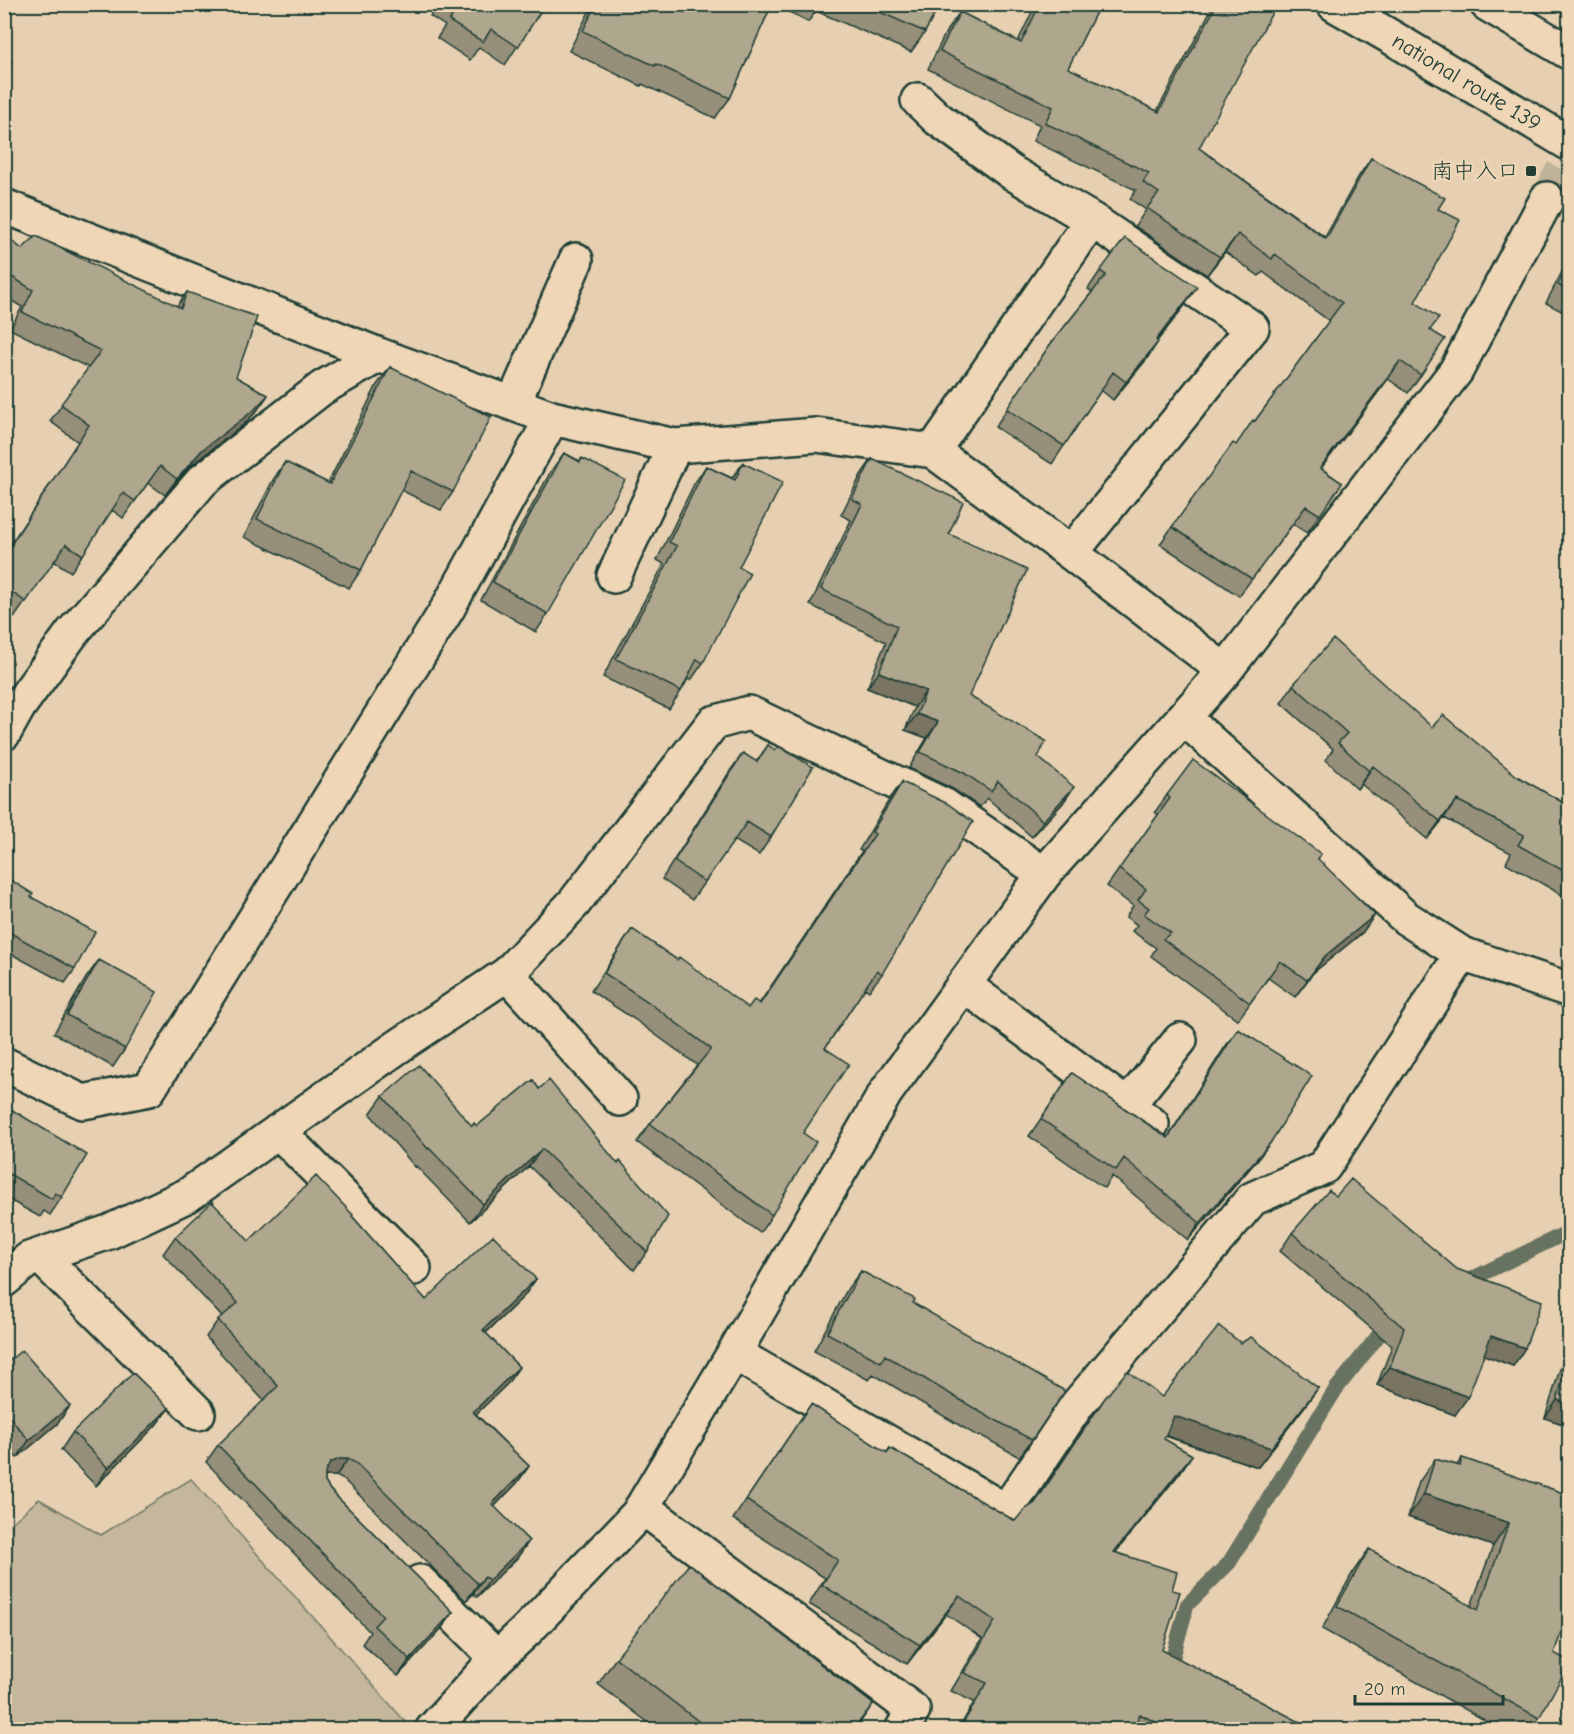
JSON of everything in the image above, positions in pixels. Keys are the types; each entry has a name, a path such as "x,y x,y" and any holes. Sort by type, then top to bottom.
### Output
{"main road":[{"name":"national route 139","path":"1334,4 1569,144"},
{"path":"1487,4 1569,53"},
{"path":"918,99 938,119 1011,172 1092,220 1252,328 1071,553"},
{"path":"432,1730 497,1658 534,1623 638,1514 886,1092 1044,874 1225,671 1456,371 1547,200"},
{"path":"4,206 379,355 552,418 675,446 816,435 933,452 1071,553 1225,671"},
{"path":"933,452 1092,220"},
{"path":"513,404 576,260"},
{"path":"4,733 19,706 72,633 202,481 322,388 379,355"},
{"path":"4,1064 83,1102 149,1089 448,608 552,418"},
{"path":"614,576 675,446"},
{"path":"4,1280 29,1259 109,1232 188,1195 396,1048 507,974 574,903 713,723 749,713 945,806 1044,874"},
{"path":"1183,717 1406,918 1462,954 1569,990"},
{"path":"734,1353 1006,1510 1077,1405 1252,1199 1324,1167 1462,954"},
{"path":"507,974 620,1099"},
{"path":"964,985 1140,1115 1180,1040"},
{"path":"278,1131 414,1268"},
{"path":"40,1256 198,1413"},
{"path":"642,1507 913,1710 902,1730"},
{"path":"398,1560 497,1658"}],"shaded area":[{"path":"191,1479 410,1727 407,1729 5,1729 5,1529 39,1499 101,1535"}],"building":[{"path":"452,4 545,4 518,47 491,29 483,42 449,21 457,8"},
{"path":"596,4 772,4 730,98 656,64 655,66 583,31"},
{"path":"862,4 940,4 925,32"},
{"path":"1040,4 1100,4 1068,68 1159,112 1217,4 1262,4 1273,11 1199,148 1326,239 1371,158 1445,198 1438,209 1460,220 1415,302 1439,318 1430,330 1445,339 1421,375 1400,361 1320,468 1342,483 1320,515 1306,506 1252,579 1172,527 1233,443 1236,445 1253,420 1255,421 1342,303 1275,254 1272,259 1238,234 1220,257 1147,208 1159,193 1143,182 1149,173 1045,123 1053,107 940,51 960,12 1021,43"},
{"path":"4,55 12,62 4,71"},
{"path":"4,235 22,249 36,236 181,308 187,292 257,317 236,377 268,395 254,410 202,450 177,479 160,466 135,501 123,493 83,555 66,544 26,602 4,587 4,555 89,425 61,404 101,351 22,312 33,290 4,272"},
{"path":"1125,238 1197,287 1126,382 1113,372 1064,446 1007,409 1049,346 1106,275 1100,271"},
{"path":"1569,263 1569,291 1558,285"},
{"path":"390,367 491,417 453,492 411,471 361,570 257,519 285,462 330,484"},
{"path":"564,453 580,462 582,458 625,480 548,614 493,582"},
{"path":"872,459 963,502 949,534 1027,570 969,696 1046,741 1038,757 1074,787 1043,821 998,781 991,791 964,773 920,752 938,722 917,714 926,691 879,672 897,626 821,589 862,504 852,499"},
{"path":"743,463 783,482 739,567 750,573 703,663 697,659 681,691 616,659 677,546 669,542 706,466 735,480"},
{"path":"1333,639 1432,727 1443,715 1518,777 1569,806 1569,874 1518,845 1524,835 1457,800 1440,821 1373,766 1369,771 1338,743 1347,733 1293,685"},
{"path":"768,745 775,750 778,746 813,767 771,837 747,822 705,882 674,861 743,753 757,762"},
{"path":"1193,760 1321,854 1318,859 1375,915 1325,956 1307,980 1280,961 1250,1003 1163,939 1171,933 1144,914 1149,908 1138,900 1146,889 1119,869 1170,798 1167,795"},
{"path":"902,782 948,804 973,822 882,974 877,970 825,1048 849,1064 803,1133 816,1142 772,1215 650,1124 711,1049 647,1001 604,973 632,929 677,960 679,957 748,1008 754,1000 760,1004 875,834 872,832"},
{"path":"4,876 33,894 31,897 95,932 75,969 9,932 4,940"},
{"path":"99,960 157,992 125,1049 67,1015"},
{"path":"1238,1029 1312,1076 1271,1142 1200,1223 1124,1158 1116,1170 1041,1119 1072,1073 1168,1138"},
{"path":"419,1065 472,1126 474,1123 477,1126 533,1080 539,1089 549,1080 618,1164 620,1161 668,1216 647,1252 542,1149 483,1204 428,1149 383,1096"},
{"path":"4,1105 87,1155 62,1197 55,1193 52,1199 4,1171"},
{"path":"316,1176 426,1300 493,1235 536,1279 483,1330 519,1367 473,1412 529,1466 492,1504 529,1541 489,1580 485,1577 478,1584 356,1463 348,1459 339,1459 330,1463 325,1473 325,1482 330,1490 453,1612 410,1659 374,1626 383,1616 218,1445 278,1386 218,1320 238,1303 175,1237 212,1202 249,1241"},
{"path":"1351,1179 1457,1269 1542,1301 1525,1348 1491,1336 1468,1397 1390,1367 1404,1328 1292,1233 1329,1190 1336,1196"},
{"path":"861,1271 915,1299 913,1303 1065,1391 1032,1440 992,1419 885,1355 881,1362 827,1333"},
{"path":"1219,1326 1241,1343 1251,1337 1318,1388 1271,1448 1174,1416 1164,1439 1192,1455 1114,1552 1177,1572 1172,1590 1180,1592 1162,1650 1315,1730 1170,1730 1140,1714 1132,1730 1037,1730 1026,1724 1023,1730 959,1730 987,1683 964,1673 995,1621 959,1596 920,1645 822,1585 838,1560 746,1500 811,1404 887,1453 890,1448 1015,1521 1024,1510 1035,1503 1105,1398 1127,1371 1162,1397"},
{"path":"22,1350 70,1406 29,1440 4,1411 4,1365"},
{"path":"1569,1360 1569,1404 1557,1400"},
{"path":"133,1373 169,1408 108,1468 73,1432"},
{"path":"1462,1458 1569,1495 1569,1611 1554,1653 1569,1661 1569,1664 1539,1718 1337,1606 1369,1549 1478,1610 1509,1523 1424,1494 1435,1459 1460,1466"},
{"path":"689,1564 873,1704 853,1730 710,1730 616,1658"}],"waterway":[{"path":"1459,1285 1570,1231"},
{"path":"1168,1675 1187,1605 1229,1563 1336,1389 1390,1321"}],"tunnel":[{"path":"1547,199 1570,156"}],"place":[{"name":"南中入口","path":"1531,171"}]}
